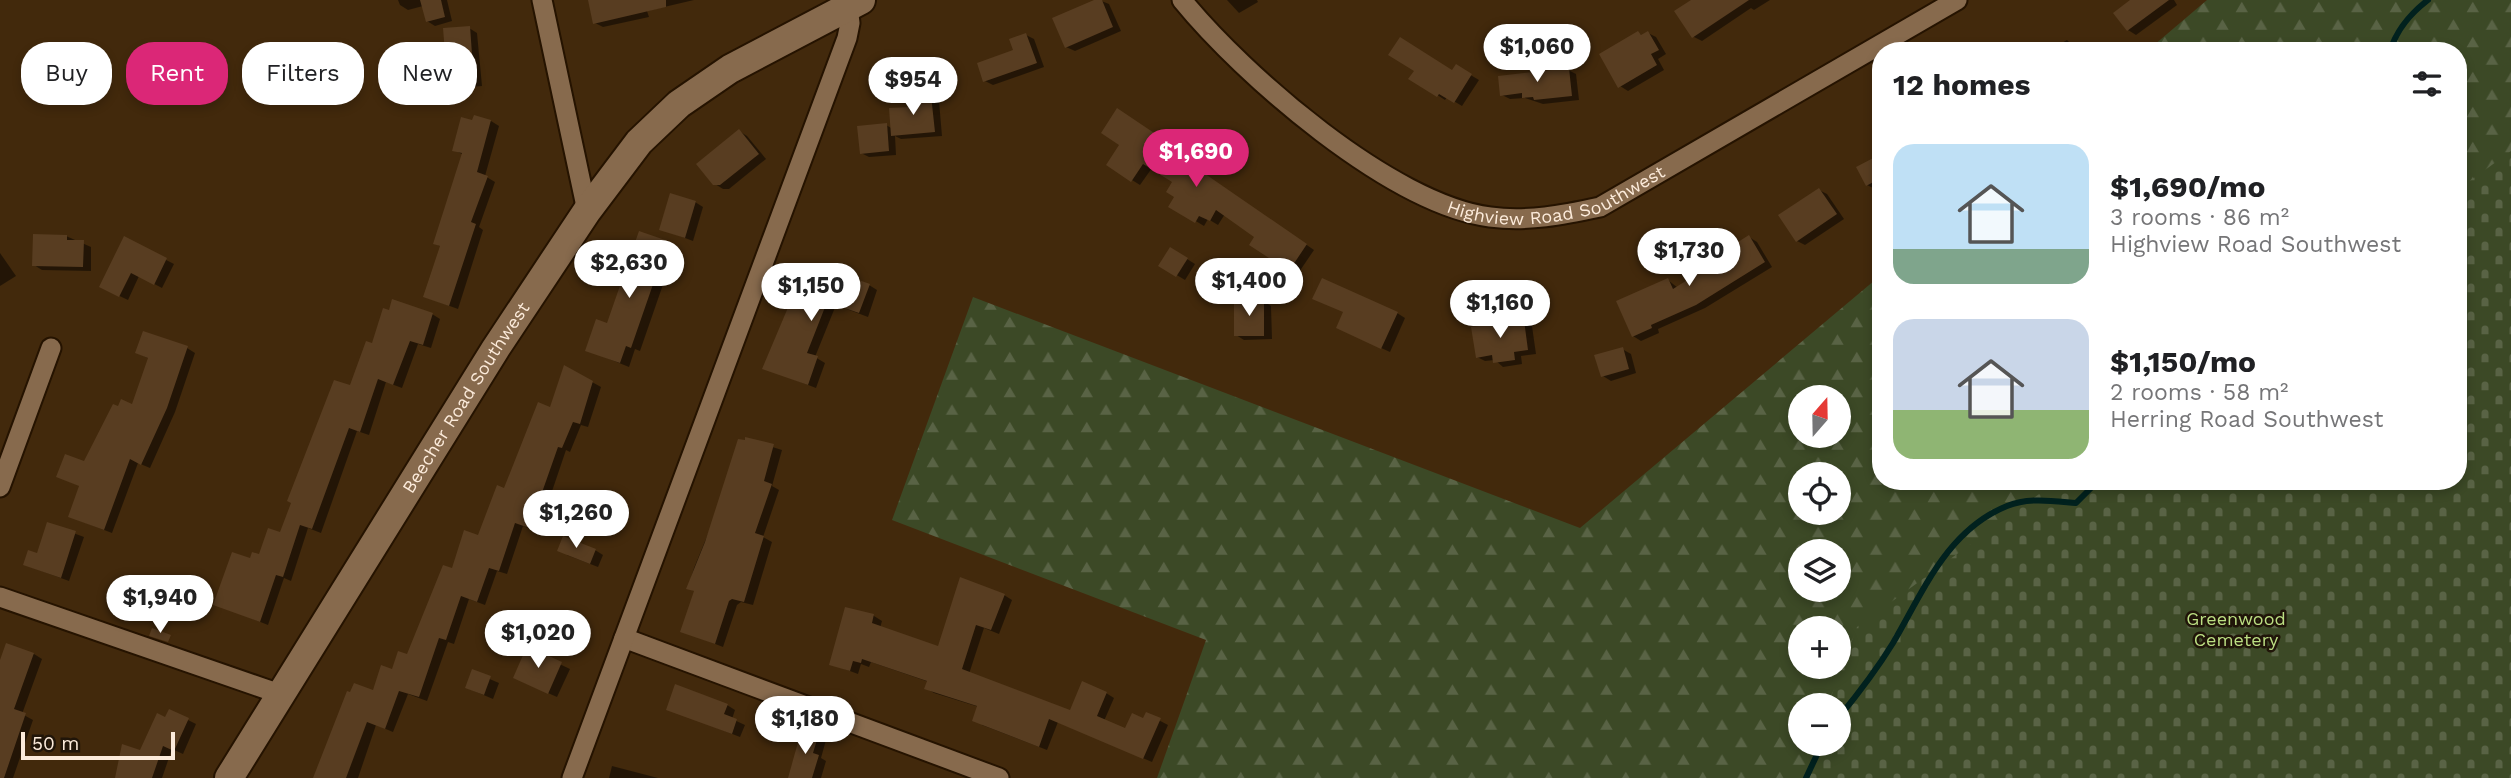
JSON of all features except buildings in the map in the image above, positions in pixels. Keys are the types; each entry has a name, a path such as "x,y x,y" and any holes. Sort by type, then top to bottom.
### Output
{"street":[{"path":"542,0 587,211"},
{"name":"Highview Road Southwest","path":"1181,0 1256,76 1319,129 1384,173 1440,203 1488,217 1543,219 1600,207 1872,49"},
{"name":"Highview Road Southwest","path":"1885,42 1957,0"},
{"path":"572,778 847,38 854,3"},
{"name":"Beecher Road Southwest","path":"229,778 496,348 587,211 639,142 678,104 730,69 854,3"},
{"path":"0,487 51,348"},
{"path":"0,597 280,694"},
{"path":"624,638 999,778"}],"green space":[{"path":"2207,0 2511,0 2511,619 1878,778 1157,778 1206,640 892,520 973,297 1580,528 1872,283 1872,490 2467,490 2467,42 2158,42"},
{"name":"Greenwood Cemetery","path":"2511,151 2511,778 1802,778 1810,756 1851,756 1851,693 1832,693 1838,679 1851,679 1851,643 1857,627 2045,490 2467,490 2467,183"}],"waterway":[{"path":"2394,42 2405,22 2428,0"},
{"path":"1851,702 1887,653 1939,564 1968,530 1986,517 2015,503 2041,500 2076,503 2089,490"},
{"path":"1806,778 1816,756"}]}
